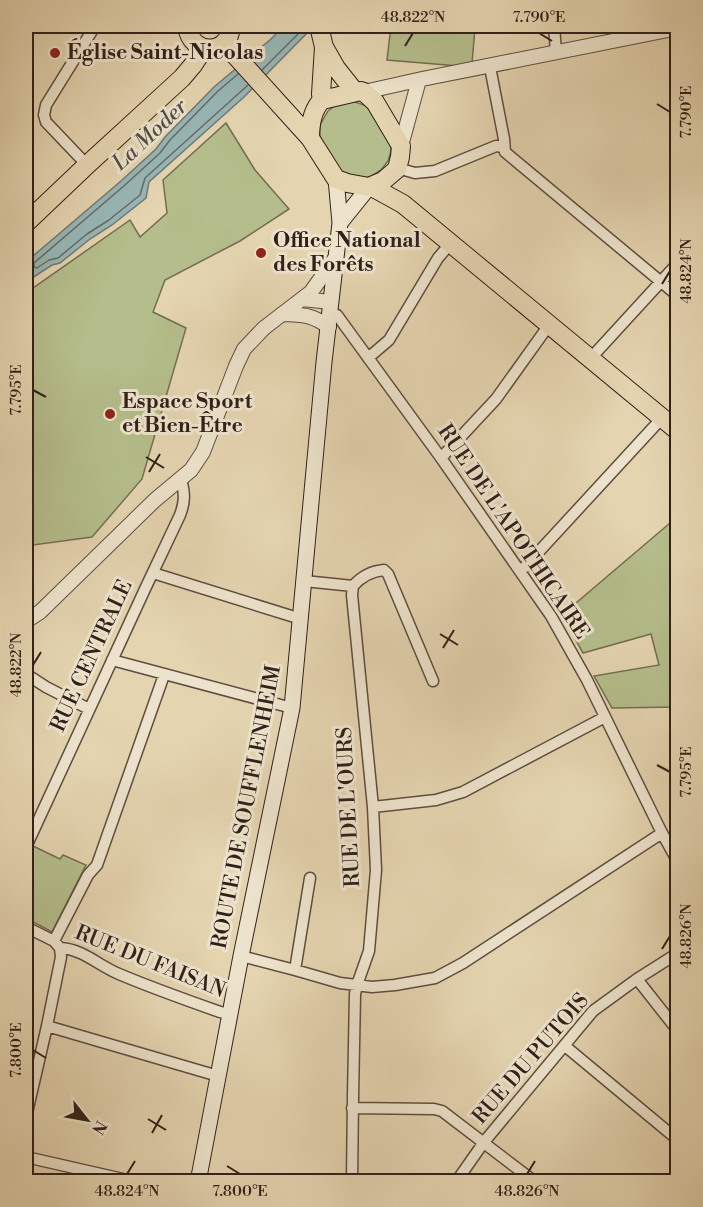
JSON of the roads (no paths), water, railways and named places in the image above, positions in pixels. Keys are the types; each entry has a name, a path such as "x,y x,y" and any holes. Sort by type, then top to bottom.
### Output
{"main road":[{"path":"187,26 191,40 204,48 218,47 224,43 229,37 231,26"},
{"path":"322,38 336,68 359,92 375,102 401,146 397,169 403,204"},
{"path":"310,138 313,115 320,102 321,94 322,38"},
{"path":"224,43 310,138 336,179 371,187 403,204 678,431"},
{"path":"26,223 182,78 204,48"},
{"path":"277,101 320,102 359,92"},
{"path":"340,223 371,187 397,169"},
{"name":"ROUTE DE SOUFFLENHEIM","path":"198,1182 292,708 340,223 336,179"}],"street":[{"path":"87,165 46,122 44,115 46,105 94,26"},
{"path":"554,26 556,52"},
{"path":"359,92 678,28"},
{"path":"490,67 505,152 678,296"},
{"path":"401,146 419,80"},
{"path":"397,169 415,173 435,171 496,146 503,147"},
{"path":"368,358 389,340 438,258 450,244"},
{"path":"26,621 40,612 155,500 191,470 203,452 244,349 264,328 311,292 336,257"},
{"path":"590,359 678,263"},
{"path":"282,314 308,315 320,321 330,314 302,299"},
{"name":"RUE DE L'APOTHICAIRE","path":"330,314 337,315 441,458 551,616 587,680 678,862"},
{"path":"441,458 496,399 549,325"},
{"path":"520,571 662,418"},
{"name":"RUE CENTRALE","path":"26,847 184,504 181,480"},
{"path":"304,581 353,586 359,579 384,570 388,574 433,681"},
{"path":"153,573 301,619"},
{"name":"RUE DE L'OURS","path":"352,1182 355,994 369,951 376,870 373,807 353,586"},
{"path":"112,660 292,708"},
{"path":"26,674 89,709"},
{"path":"26,1117 60,957 57,944 88,875 97,865 164,675"},
{"path":"373,807 436,800 463,792 605,717"},
{"path":"241,956 340,983 372,987 435,978 463,963 662,833"},
{"path":"295,969 310,878"},
{"name":"RUE DU FAISAN","path":"26,929 88,957 117,974 230,1014"},
{"name":"RUE DU PUTOIS","path":"456,1182 484,1142 593,1011 678,953"},
{"path":"638,979 678,1031"},
{"path":"47,1026 218,1076"},
{"path":"565,1046 678,1140"},
{"path":"352,1108 442,1111 535,1182"},
{"path":"26,1157 136,1182"}],"water":[{"path":"284,26 314,26 244,97 149,182 146,198 60,263 52,265 26,282 26,262 156,149 214,87"}],"place":[{"name":"Église Saint-Nicolas","path":"55,53"},
{"name":"Office National des Forêts","path":"261,253"},
{"name":"Espace Sport et Bien-Être","path":"110,414"}],"water label":[{"name":"La Moder","path":"150,135"}]}
